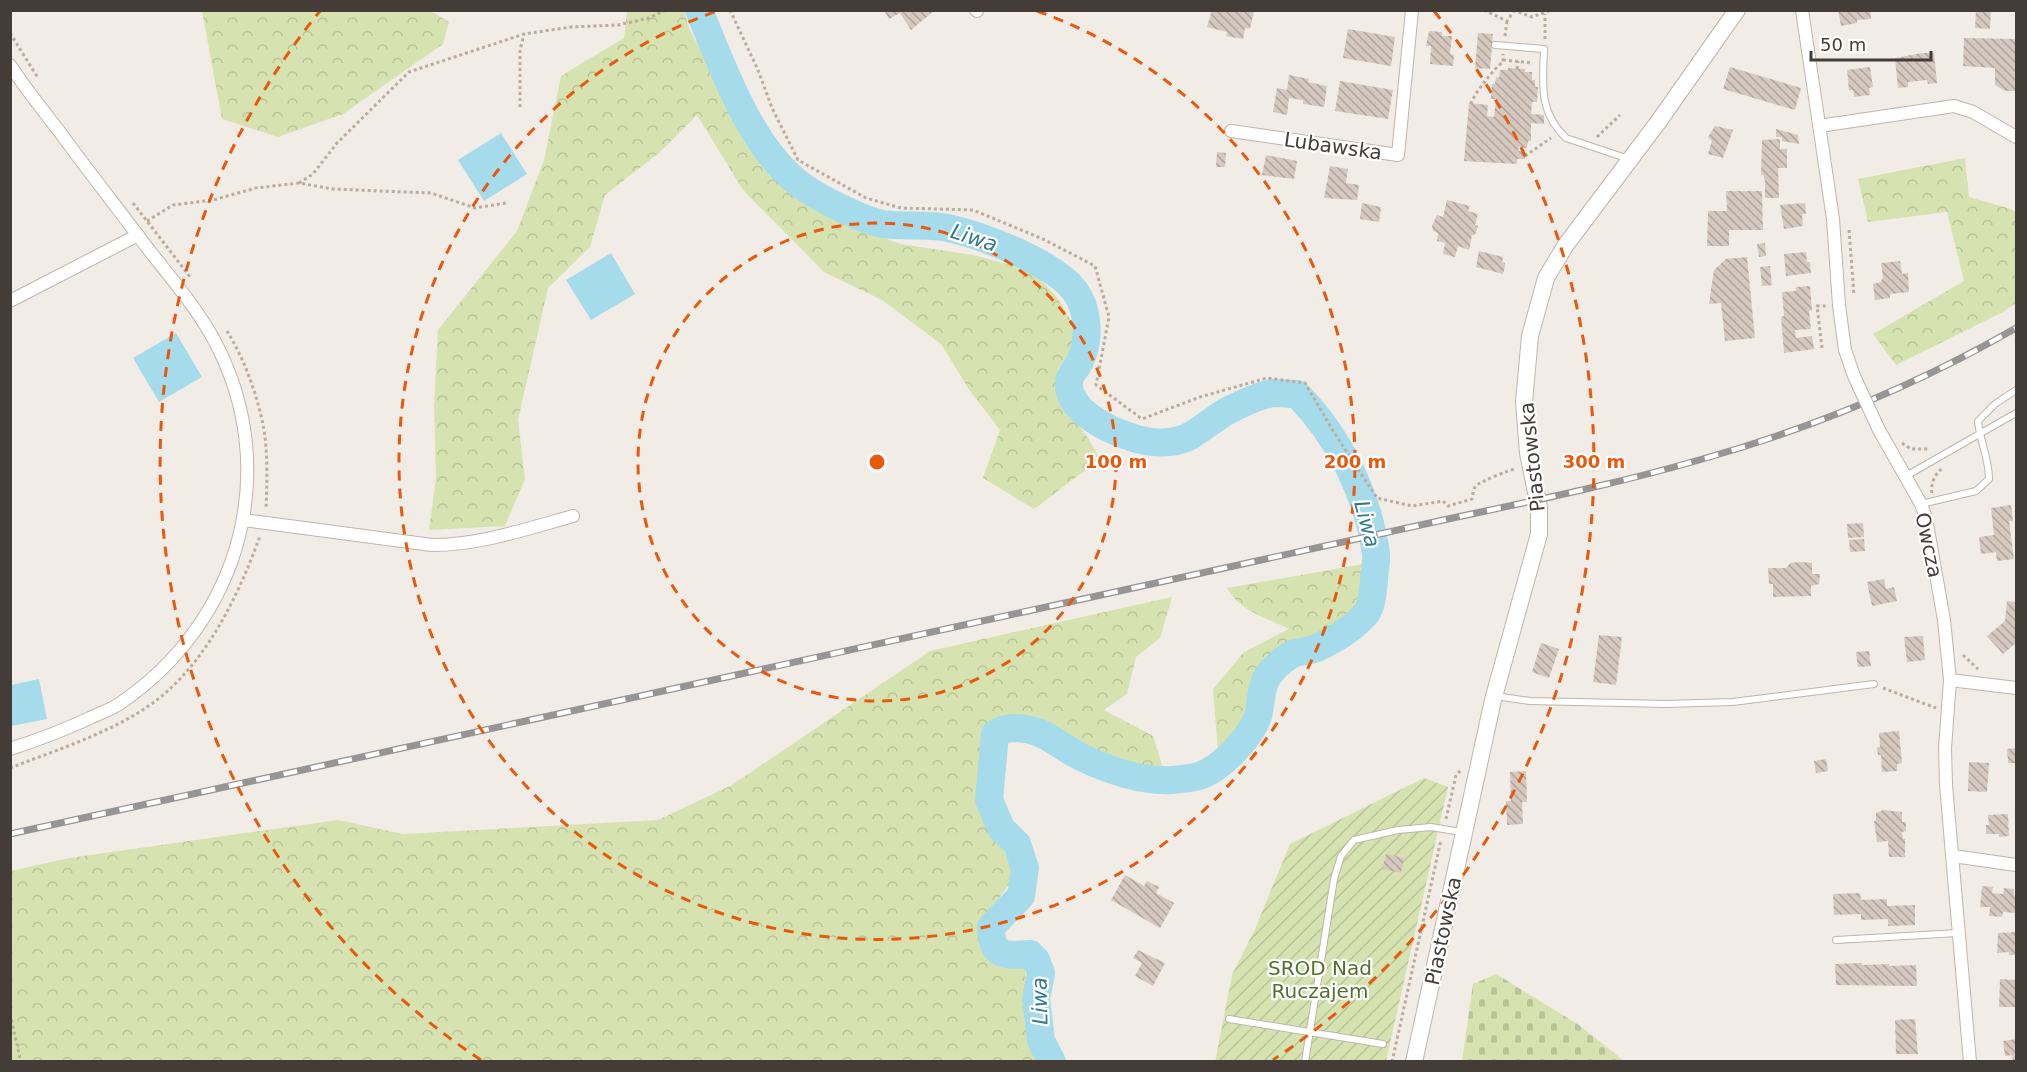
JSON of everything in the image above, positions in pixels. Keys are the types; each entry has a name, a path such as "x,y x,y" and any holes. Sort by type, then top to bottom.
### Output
{"street":[{"name":"Lubawska","path":"1231,131 1398,155 1412,10"},
{"name":"Piastowska","path":"1414,1062 1494,696 1539,534 1539,507 1525,435 1524,402 1530,336 1536,307 1546,278 1565,246 1737,10"},
{"name":"Owcza","path":"1802,10 1833,219 1839,305 1845,350 1854,376 1879,430 1906,476 1928,503 1926,518 1944,620 1950,680 1945,748 1946,785 1970,1062"},
{"path":"10,65 187,299 212,336 233,385 246,436 247,478 244,520 229,574 196,630 167,665 117,706 54,734 10,749"},
{"path":"1819,126 1954,106 1973,112 2016,137"},
{"path":"10,301 138,235"},
{"path":"244,520 432,545 458,545 573,516"},
{"path":"1950,680 2016,688"},
{"path":"1953,856 2016,865"}],"lane":[{"path":"1495,45 1544,49 1544,105 1559,132 1566,138 1630,159"},
{"path":"1928,503 1976,490 1989,478 1989,464 1979,433 1978,421 2016,390"},
{"path":"1906,476 2016,413"},
{"path":"1494,696 1530,701 1667,704 1733,702 1874,684"},
{"path":"1305,1062 1334,879 1341,856 1354,840 1398,830 1438,828 1464,833"},
{"path":"1836,940 1959,933"},
{"path":"1228,1019 1383,1044"}],"path":[{"path":"299,183 313,174 337,143 409,72 524,34 571,27 618,25 649,18 666,10"},
{"path":"730,10 758,70 772,108 798,160 866,198 901,208 973,210 1043,239 1095,266 1109,317 1096,385 1142,419 1200,397 1267,378 1305,382 1335,434 1377,498 1412,506 1443,501 1448,506 1472,499 1474,488 1479,483 1492,479 1505,471 1530,464"},
{"path":"1484,10 1507,21"},
{"path":"1471,104 1472,98 1503,60 1507,21 1514,11 1532,17 1551,10"},
{"path":"1544,49 1545,14"},
{"path":"10,33 40,81"},
{"path":"520,107 520,50 524,34"},
{"path":"1503,60 1544,64"},
{"path":"1586,144 1620,115"},
{"path":"1525,156 1559,132"},
{"path":"147,221 173,205 213,200 256,188 299,183 333,189 432,193 475,208 506,203"},
{"path":"129,198 196,286"},
{"path":"1822,348 1817,306 1839,305"},
{"path":"10,768 77,743 142,711 173,685 205,649 234,600 265,524 267,483 264,431 237,348 226,330"},
{"path":"1900,441 1911,449 1930,448 1942,468 1936,474 1928,503"},
{"path":"1961,649 1963,658 1989,674 1987,684"},
{"path":"1874,684 1937,709"},
{"path":"10,1014 21,1062"}],"green space":[{"path":"429,10 449,22 443,44 343,114 278,137 222,119 202,11"},
{"path":"627,11 684,11 690,31 704,56 717,88 755,149 785,182 817,207 900,244 973,255 1036,275 1056,296 1070,319 1075,344 1058,369 1062,402 1102,462 1083,472 1034,509 983,478 1000,430 970,391 941,344 882,300 824,272 743,190 697,115 660,152 605,195 590,247 548,288 518,420 525,479 505,526 429,530 436,478 434,406 438,330 517,231 544,160 561,76 624,38"},
{"path":"1965,158 1969,197 2011,209 2016,213 2016,303 2003,312 1896,365 1873,334 1964,281 1947,212 1868,222 1858,179"},
{"path":"1363,564 1360,602 1318,639 1279,652 1251,682 1241,729 1218,752 1213,689 1244,652 1289,629 1246,608 1232,596 1227,588"},
{"path":"1172,597 1160,638 1136,657 1127,694 1104,710 1153,736 1164,771 1092,752 1047,721 999,721 983,734 982,802 1015,876 979,926 993,961 1025,963 1028,1047 1039,1061 11,1061 11,871 69,858 338,820 403,834 658,820 732,785 930,651"},
{"name":"SROD Nad Ruczajem","path":"1424,778 1448,787 1386,1061 1215,1062 1232,975 1255,929 1290,844"},
{"path":"1496,974 1579,1025 1624,1061 1462,1061 1473,984"}],"water":[{"path":"501,133 527,174 484,201 458,160"},
{"path":"611,253 635,294 591,320 566,280"},
{"path":"176,333 202,377 159,402 133,358"},
{"path":"39,679 47,719 11,726 11,685"}],"building":[{"path":"884,10 935,10 911,30 900,13 889,19"},
{"path":"1212,10 1254,10 1250,29 1245,28 1243,39 1226,36 1227,32 1207,27"},
{"path":"1838,10 1870,10 1871,19 1857,20 1857,23 1841,26"},
{"path":"1976,10 1991,10 1990,29 1975,28"},
{"path":"1348,29 1395,37 1391,66 1343,58"},
{"path":"1429,31 1442,32 1442,36 1452,36 1450,54 1454,55 1453,66 1430,64 1431,46 1426,46"},
{"path":"1478,33 1493,34 1490,69 1475,68"},
{"path":"1964,38 2016,39 2016,91 2005,91 1995,85 1995,68 1963,66"},
{"path":"1934,53 1937,83 1928,84 1927,80 1908,82 1908,87 1898,88 1895,58"},
{"path":"1730,67 1801,88 1795,110 1723,89"},
{"path":"1870,67 1873,87 1869,88 1870,95 1854,97 1853,90 1849,90 1847,70"},
{"path":"1508,68 1525,69 1525,72 1532,72 1532,80 1535,80 1535,87 1538,87 1537,102 1532,102 1531,114 1544,115 1544,124 1531,123 1531,141 1528,141 1527,148 1519,147 1518,151 1525,152 1525,159 1517,159 1517,164 1464,161 1469,103 1488,105 1487,116 1494,117 1496,99 1491,99 1492,84 1495,84 1496,77 1499,78 1500,70 1508,70"},
{"path":"1289,75 1327,86 1324,107 1303,104 1303,100 1289,98 1287,115 1273,112 1277,88 1287,90"},
{"path":"1340,81 1393,90 1388,119 1335,111"},
{"path":"1715,126 1733,130 1723,158 1708,154 1712,141 1708,137"},
{"path":"1776,129 1798,135 1799,144 1782,141 1782,137 1776,137"},
{"path":"1780,139 1780,149 1787,149 1787,168 1778,168 1779,198 1765,198 1765,181 1761,175 1762,140"},
{"path":"1217,152 1226,153 1225,167 1216,167"},
{"path":"1266,155 1297,161 1294,179 1262,175"},
{"path":"1330,166 1348,169 1346,183 1359,185 1357,200 1324,198"},
{"path":"1726,191 1762,191 1763,230 1729,230 1729,246 1707,246 1708,211 1727,211"},
{"path":"1447,200 1470,206 1468,211 1478,214 1475,225 1478,226 1475,235 1472,235 1469,250 1458,246 1455,257 1443,254 1445,243 1437,241 1438,233 1433,231 1432,226 1437,215 1443,217"},
{"path":"1362,203 1381,207 1379,222 1360,219"},
{"path":"1805,203 1806,214 1802,214 1803,226 1784,229 1780,205"},
{"path":"1765,243 1766,256 1759,257 1757,244"},
{"path":"1479,251 1503,257 1502,262 1505,266 1503,274 1476,267"},
{"path":"1806,252 1811,273 1786,276 1784,254"},
{"path":"1747,257 1755,338 1725,341 1721,303 1709,304 1714,270 1726,259"},
{"path":"1900,261 1902,274 1908,273 1909,292 1890,294 1890,298 1875,300 1873,284 1881,282 1883,277 1881,263"},
{"path":"1770,266 1772,285 1762,286 1760,267"},
{"path":"1810,286 1811,329 1795,330 1796,338 1812,336 1814,349 1784,353 1781,317 1784,316 1782,292 1796,291 1796,287"},
{"path":"2011,505 2013,521 2009,521 2014,559 1997,561 1996,552 1981,554 1979,537 1994,535 1991,508"},
{"path":"1863,523 1864,537 1848,538 1847,524"},
{"path":"1864,539 1865,551 1850,552 1849,540"},
{"path":"1790,563 1812,563 1812,574 1820,574 1819,584 1811,586 1811,596 1773,597 1773,584 1769,584 1768,568 1786,568"},
{"path":"1884,579 1886,589 1894,587 1897,601 1872,606 1867,582"},
{"path":"2007,601 2016,602 2016,643 2003,654 1987,636 2005,621"},
{"path":"1599,635 1622,637 1616,685 1593,682"},
{"path":"1923,636 1925,660 1907,662 1904,637"},
{"path":"1541,643 1559,649 1549,678 1532,672"},
{"path":"1869,651 1871,666 1858,667 1856,652"},
{"path":"1899,731 1902,763 1897,764 1897,771 1882,772 1881,755 1878,755 1877,747 1880,747 1879,733"},
{"path":"2016,748 2016,763 2008,763 2007,749"},
{"path":"1826,759 1828,771 1816,773 1814,761"},
{"path":"1969,762 1989,763 1987,792 1968,791"},
{"path":"1526,771 1527,802 1522,802 1523,824 1507,825 1506,801 1511,801 1510,772"},
{"path":"1883,810 1902,812 1902,822 1906,822 1906,831 1902,832 1903,839 1905,839 1905,857 1889,857 1888,841 1877,842 1874,821 1876,821 1876,813"},
{"path":"2008,814 2009,836 1999,837 1999,834 1986,834 1986,825 1989,825 1988,815"},
{"path":"1386,854 1404,858 1401,873 1382,869"},
{"path":"1125,875 1144,886 1147,881 1159,887 1156,893 1174,903 1160,928 1111,900"},
{"path":"1982,886 1993,887 1992,893 2003,894 2004,888 2014,889 2016,913 2003,912 2002,917 1989,916 1990,907 1980,907"},
{"path":"1860,893 1861,900 1887,899 1887,906 1915,905 1915,925 1888,926 1888,919 1861,920 1861,914 1834,915 1833,894"},
{"path":"2016,932 2016,955 2009,955 2009,952 1997,953 1998,933"},
{"path":"1138,950 1165,963 1153,986 1135,976 1142,963 1133,958"},
{"path":"1862,963 1862,965 1889,964 1889,966 1916,965 1917,986 1836,985 1835,964"},
{"path":"2000,979 2016,980 2016,1007 1999,1007"},
{"path":"1915,1019 1918,1054 1896,1054 1895,1020"},
{"path":"2016,1039 2016,1062 2013,1062 2012,1055 2005,1056 2003,1041"}],"waterway":[{"name":"Liwa","path":"699,10 728,80 753,129 783,169 801,185 840,208 874,222 890,225 942,227 994,242 1050,270 1075,291 1083,307 1087,335 1083,353 1069,381 1070,391 1074,400 1089,416 1119,433 1151,442 1167,442 1190,436 1226,412 1258,397 1274,393 1297,394 1326,428 1338,447 1349,467 1366,510 1376,557 1372,596 1366,614 1335,639 1314,649 1291,655 1275,667 1264,682 1258,716 1249,733 1217,767 1196,777 1173,780 1149,779 1114,771 1091,762 1035,731 1010,728 995,734 989,800 1001,828 1017,844 1025,868 1021,896 991,927 992,937 997,949 1002,952 1014,955 1030,954 1036,960 1041,973 1036,998 1041,1041 1052,1062"}],"railway":[{"path":"10,834 1637,477 1740,448 1822,420 1901,387 2016,328"}]}
